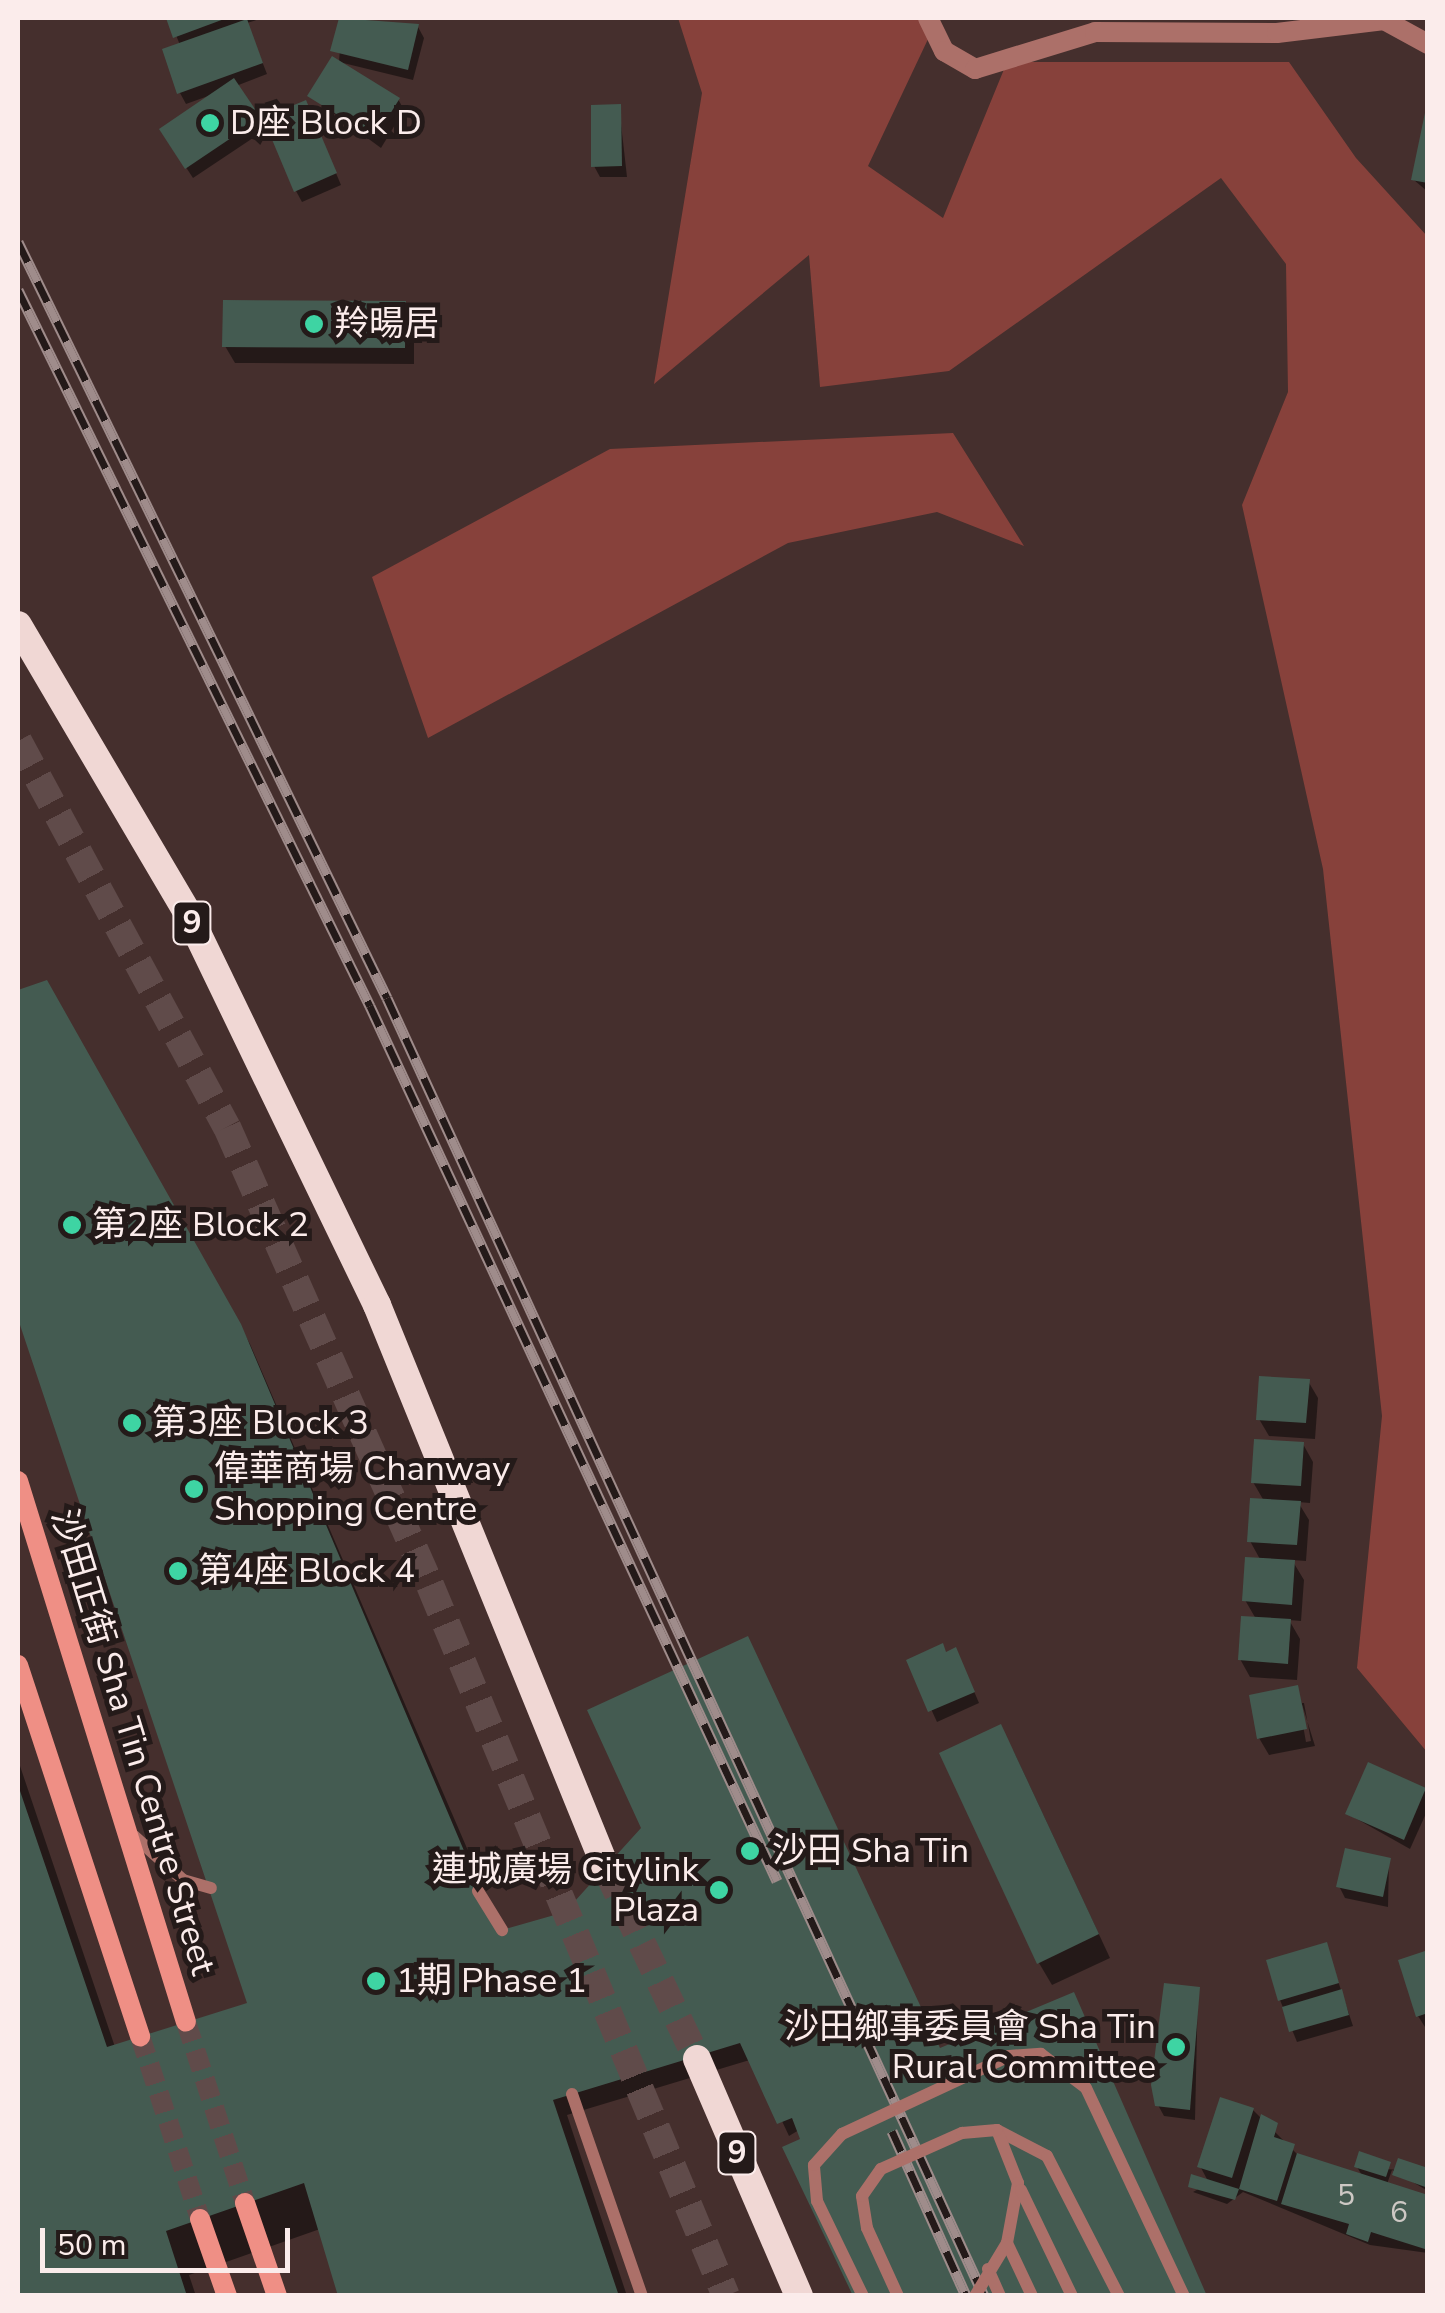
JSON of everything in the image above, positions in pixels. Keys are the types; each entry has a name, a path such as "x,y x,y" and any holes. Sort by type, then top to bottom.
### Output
{"highway":[{"name":"9","path":"18,625 187,912 376,1305 606,1868"},
{"name":"9","path":"697,2060 798,2296"},
{"path":"778,2245 808,2296"}],"main road":[{"name":"沙田正街 Sha Tin Centre Street","path":"18,1481 186,2022"},
{"path":"18,1665 140,2036"},
{"path":"244,2204 277,2296"},
{"path":"200,2219 228,2296"}],"street":[{"path":"928,18 944,51 975,69 1082,34 1278,32 1384,19 1428,44"}],"lane":[{"path":"124,1822 146,1853 211,1888"},
{"path":"478,1892 502,1930"},
{"path":"862,2296 812,2185 826,2148 1009,2056 1041,2054 1086,2088 1184,2296"},
{"path":"572,2094 642,2296"},
{"path":"997,2130 1072,2296"},
{"path":"898,2296 861,2212 870,2180 948,2139 997,2130 1047,2156 1118,2296"},
{"path":"975,2296 1007,2243 1018,2183"},
{"path":"1007,2243 1032,2296"},
{"path":"988,2269 1000,2296"}],"shaded area":[{"path":"678,18 938,18 868,166 943,218 1007,62 1289,62 1356,158 1427,236 1427,1752 1357,1668 1382,1416 1323,869 1242,505 1288,392 1286,264 1221,178 949,371 820,387 809,255 654,384 702,93"},
{"path":"953,433 1024,546 937,512 788,543 428,738 372,577 610,449"}],"building":[{"path":"166,18 227,18 173,38"},
{"path":"339,18 419,24 408,70 330,51"},
{"path":"247,19 263,63 177,94 162,49"},
{"path":"332,56 400,98 375,138 307,96"},
{"name":"D座 Block D","path":"234,78 261,118 185,169 159,129"},
{"path":"306,100 337,173 294,192 263,118"},
{"path":"621,104 622,166 591,167 591,105"},
{"path":"1428,108 1428,183 1411,180"},
{"name":"羚暘居","path":"223,300 406,301 405,348 222,347"},
{"path":"47,980 241,1324 498,1931 565,1912 641,1828 587,1710 748,1636 940,2048 1074,1992 1207,2296 853,2296 782,2147 800,2139 792,2118 777,2124 740,2043 553,2100 619,2296 338,2296 304,2183 166,2231 187,2296 18,2296 18,1785 107,2047 247,2003 18,1319 18,990"},
{"path":"1259,1376 1310,1379 1306,1423 1256,1420"},
{"path":"1254,1439 1304,1442 1301,1486 1251,1483"},
{"path":"1250,1498 1301,1501 1297,1545 1247,1542"},
{"path":"1245,1557 1295,1560 1292,1605 1242,1601"},
{"path":"1241,1616 1291,1619 1288,1664 1238,1660"},
{"path":"943,1643 946,1652 956,1647 975,1692 928,1712 906,1660"},
{"path":"1298,1685 1307,1729 1257,1739 1249,1695"},
{"path":"1001,1724 1099,1934 1037,1964 939,1753"},
{"path":"1368,1762 1426,1788 1404,1840 1345,1814"},
{"path":"1345,1848 1391,1858 1383,1897 1336,1887"},
{"path":"1327,1942 1339,1983 1278,2001 1266,1960"},
{"path":"1428,1950 1428,2013 1416,2017 1398,1960"},
{"name":"沙田鄉事委員會 Sha Tin Rural Committee","path":"1164,1983 1200,1987 1190,2110 1155,2106 1151,2085"},
{"path":"1342,1989 1349,2015 1289,2032 1282,2007"},
{"path":"1220,2097 1254,2108 1232,2178 1197,2167"},
{"path":"1261,2114 1278,2123 1274,2137 1295,2144 1277,2201 1239,2189"},
{"path":"1359,2151 1391,2162 1386,2177 1354,2167"},
{"path":"1297,2153 1428,2195 1428,2250 1371,2232 1368,2242 1346,2234 1349,2224 1281,2204"},
{"path":"1398,2158 1428,2168 1428,2188 1392,2175"},
{"path":"1191,2174 1239,2189 1235,2200 1188,2187"}],"tunnel":[{"path":"18,741 227,1127 430,1585 726,2296"},
{"path":"606,1868 697,2059"},
{"path":"186,2022 245,2203"},
{"path":"140,2036 200,2219"}],"railway":[{"path":"18,242 387,998 984,2296"},
{"path":"18,290 370,1006 777,1881"},
{"path":"892,2131 966,2296"}],"place":[{"name":"D座 Block D","path":"210,123"},
{"name":"羚暘居","path":"314,324"},
{"name":"第2座 Block 2","path":"72,1225"},
{"name":"第3座 Block 3","path":"132,1423"},
{"name":"偉華商場 Chanway Shopping Centre","path":"194,1489"},
{"name":"第4座 Block 4","path":"178,1571"},
{"name":"沙田 Sha Tin","path":"750,1851"},
{"name":"連城廣場 Citylink Plaza","path":"719,1890"},
{"name":"1期 Phase 1","path":"376,1981"},
{"name":"沙田鄉事委員會 Sha Tin Rural Committee","path":"1176,2047"}]}
